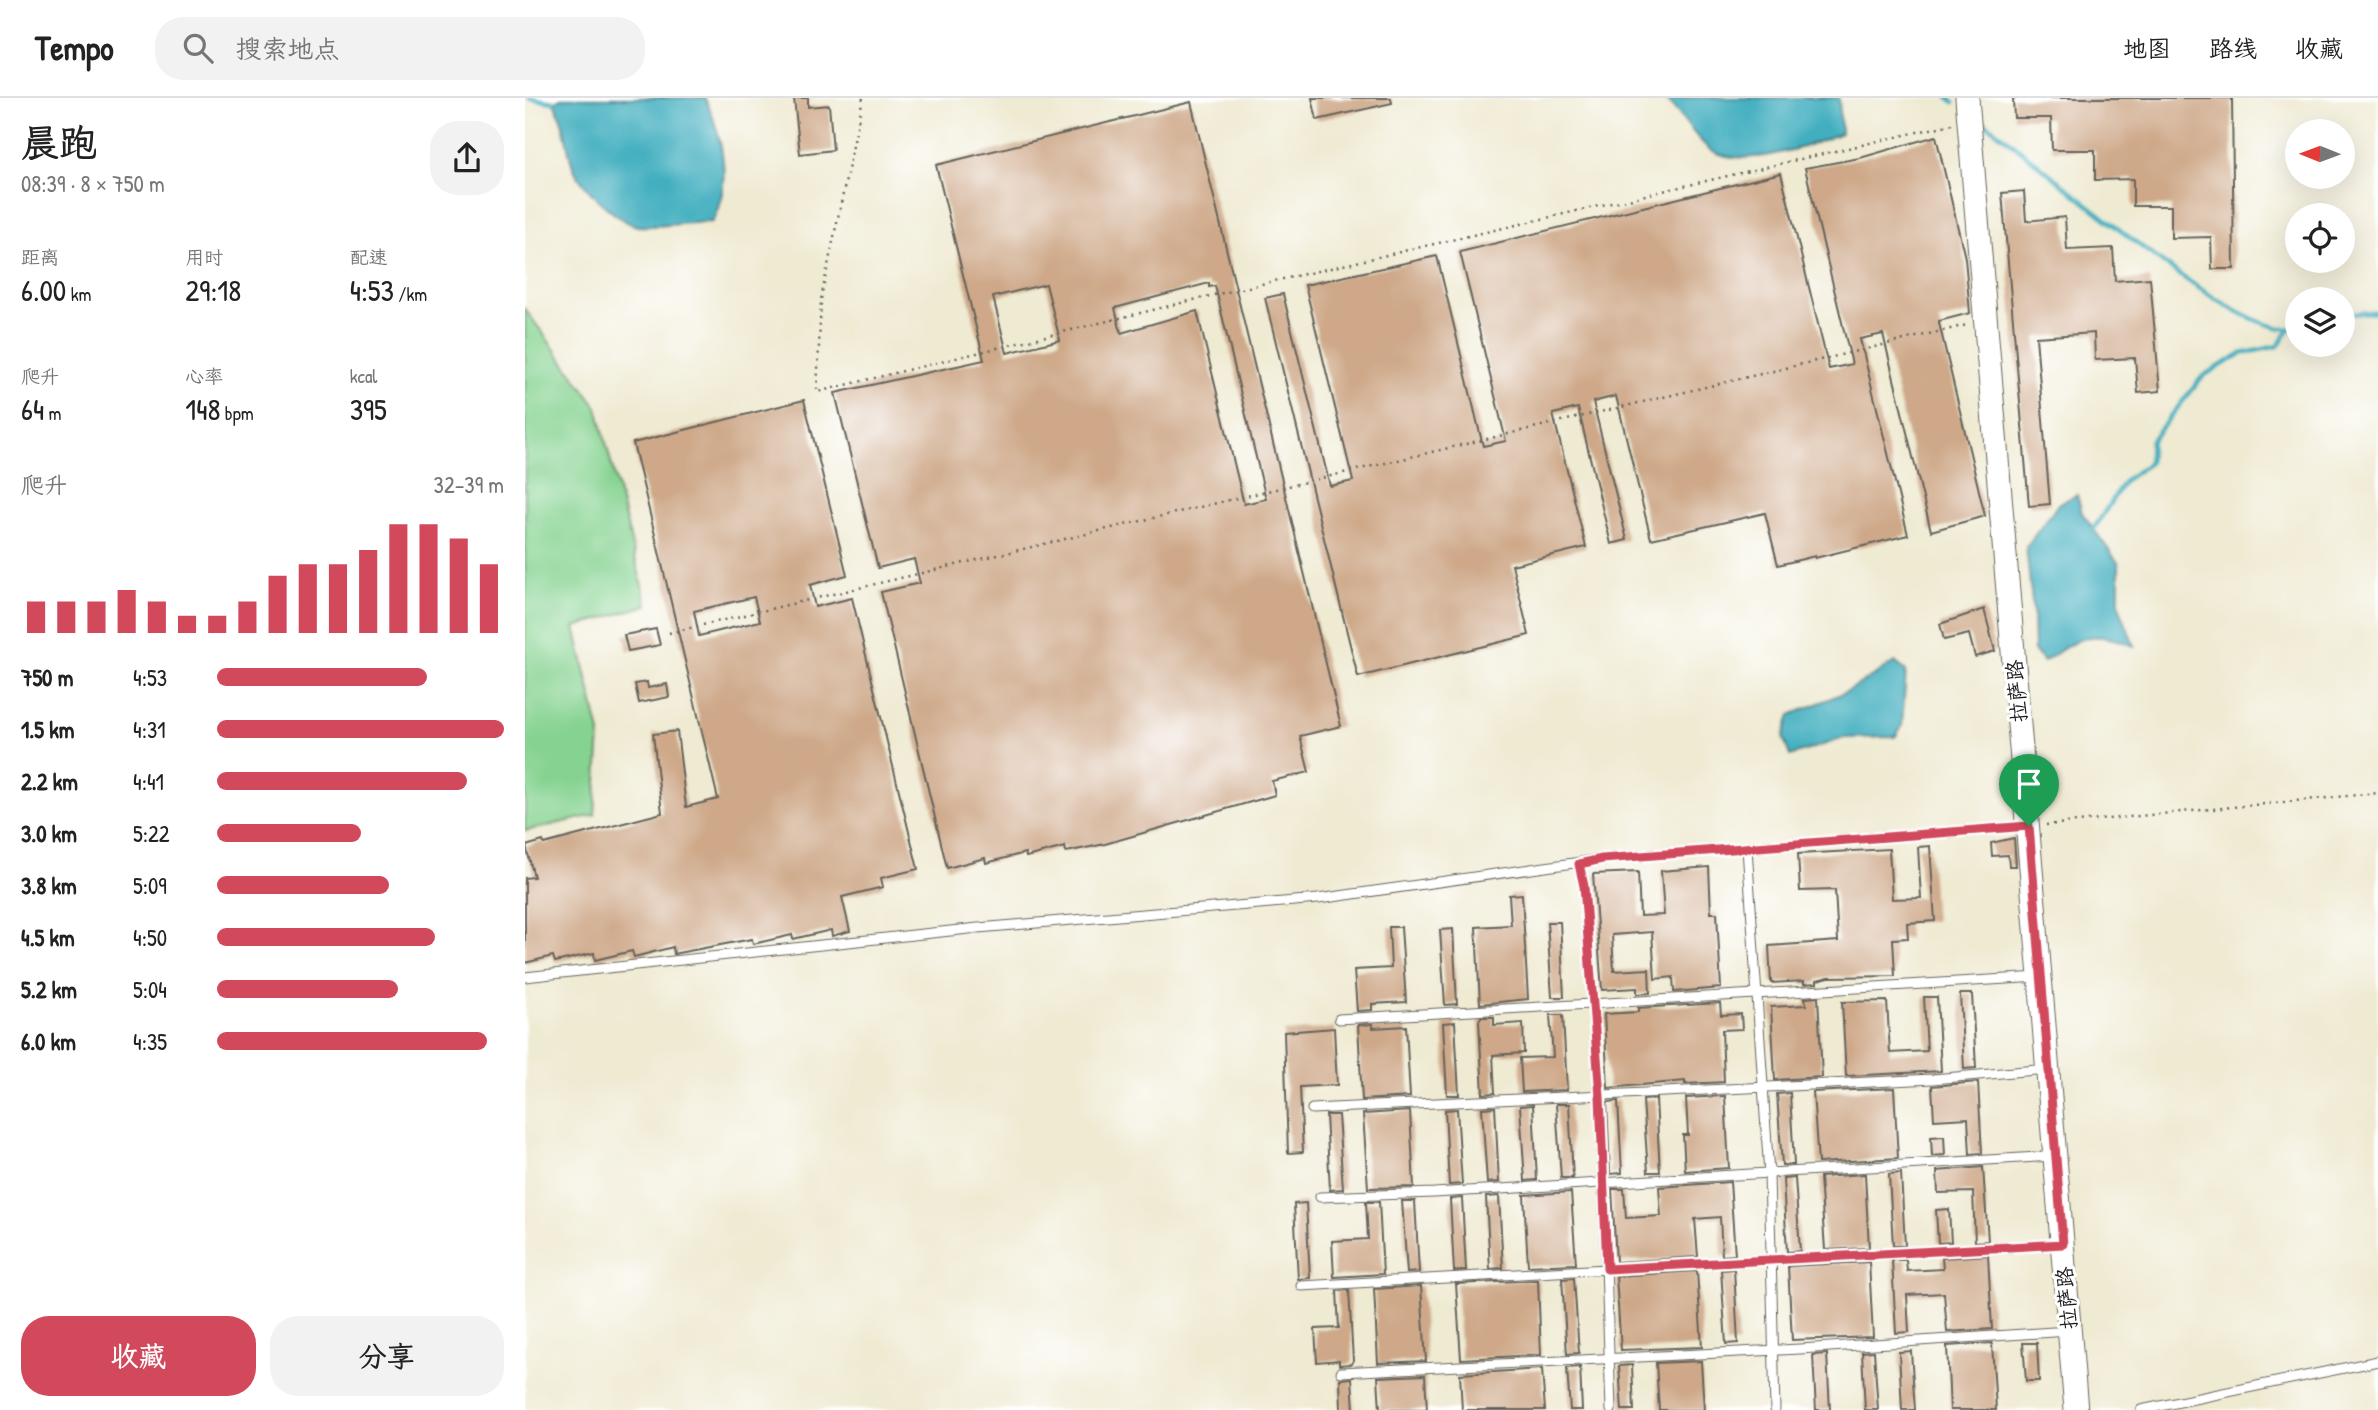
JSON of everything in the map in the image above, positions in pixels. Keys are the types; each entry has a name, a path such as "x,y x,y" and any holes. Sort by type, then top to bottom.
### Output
{"street":[{"name":"拉萨路","path":"1968,108 1983,321 2042,977 2076,1410"}],"lane":[{"path":"525,977 978,928 1318,899 1602,859 2029,826"},
{"path":"1747,848 1769,1174 1775,1410"},
{"path":"1579,864 1584,886 1600,1096 1611,1410"},
{"path":"1339,1018 2042,977"},
{"path":"1312,1109 1933,1079 2049,1069"},
{"path":"1320,1197 1603,1184 2056,1156"},
{"path":"1301,1286 2063,1244"},
{"path":"1342,1371 1772,1350 2070,1331"},
{"path":"2141,1410 2378,1362"}],"path":[{"path":"863,98 821,299 817,392 1968,108"},
{"path":"669,633 1983,321"},
{"path":"2029,826 2378,793"}],"green space":[{"path":"525,309 597,407 647,605 575,627 600,733 595,815 525,831"}],"water":[{"path":"561,98 705,98 721,144 724,176 712,222 637,226 609,209 582,182 572,164 563,124 553,102"},
{"path":"1664,98 1839,98 1841,133 1776,154 1740,158 1724,156 1705,146"},
{"path":"2077,495 2082,513 2119,564 2119,605 2134,646 2107,637 2086,638 2067,646 2044,662 2034,651 2026,547 2059,503"},
{"path":"1895,662 1906,671 1902,726 1895,737 1844,738 1790,756 1783,737 1790,715 1848,691"}],"building":[{"path":"794,98 808,98 808,107 829,105 833,150 800,154"},
{"path":"1312,98 1391,98 1392,103 1317,120"},
{"path":"2013,98 2232,98 2234,269 2212,269 2211,237 2171,238 2171,206 2133,206 2133,179 2095,180 2095,150 2052,150 2051,118 2014,118"},
{"path":"1191,102 1341,726 1300,736 1309,772 1272,781 1275,795 1105,844 1066,852 1065,847 1026,857 1025,853 986,863 985,858 947,868 881,592 920,583 914,559 878,568 835,393 984,360 936,165","holes":["1209,283 1209,287 1215,286 1266,499 1244,504 1197,311 1121,333 1115,308","1046,284 1060,340 1007,353 993,297"]},
{"path":"1936,136 1965,258 1970,313 1939,323 1985,516 1931,531 1883,334 1860,339 1908,535 1815,558 1778,565 1765,513 1651,539 1616,396 1593,402 1627,540 1611,544 1578,408 1553,414 1586,547 1512,565 1529,635 1358,677 1265,298 1283,294 1330,486 1353,481 1305,285 1437,256 1483,446 1506,441 1460,252 1781,173 1829,369 1852,364 1805,168 1860,158"},
{"path":"2024,191 2026,221 2065,217 2067,250 2113,248 2115,281 2150,278 2160,391 2138,393 2135,358 2095,360 2094,333 2036,337 2050,504 2029,506 2002,193"},
{"path":"804,400 847,575 810,585 815,607 852,598 918,869 881,878 883,887 842,897 850,931 832,936 831,930 793,939 792,935 753,944 752,939 674,954 673,947 634,957 632,951 595,960 594,953 555,962 553,956 525,963 525,878 534,877 526,846 543,841 544,844 662,813 653,734 677,731 686,807 718,799 633,443","holes":["754,597 760,621 699,636 694,611"]},
{"path":"1984,609 1995,651 1975,657 1969,634 1944,640 1940,624"},
{"path":"656,629 660,645 628,651 624,635"},
{"path":"647,682 648,688 667,684 669,697 639,703 635,684"},
{"path":"2014,838 2016,866 2009,866 2008,855 1992,856 1991,843"},
{"path":"1930,846 1935,921 1907,923 1908,938 1893,939 1895,976 1829,977 1817,980 1817,983 1804,984 1804,981 1771,983 1769,946 1838,941 1835,890 1800,891 1798,854 1889,849 1892,899 1921,898 1918,847"},
{"path":"1709,867 1711,913 1717,913 1721,988 1674,992 1673,977 1655,979 1652,932 1612,935 1614,971 1649,969 1650,993 1637,994 1637,988 1602,990 1593,874 1638,872 1640,916 1664,915 1661,871"},
{"path":"1522,894 1528,999 1480,1004 1476,927 1511,925 1509,895"},
{"path":"1547,922 1560,922 1564,997 1552,997"},
{"path":"1389,927 1401,927 1406,1002 1372,1004 1372,1010 1357,1011 1354,970 1391,968"},
{"path":"1453,929 1457,1004 1445,1005 1440,930"},
{"path":"1960,994 1972,994 1976,1068 1964,1069"},
{"path":"1818,997 1822,1077 1775,1080 1771,1007 1806,1005 1805,998"},
{"path":"1924,997 1937,997 1941,1071 1846,1076 1842,1002 1887,1001 1890,1053 1927,1051"},
{"path":"1720,1003 1721,1015 1741,1014 1742,1029 1722,1030 1724,1082 1685,1084 1685,1081 1608,1088 1604,1014 1638,1012 1638,1008"},
{"path":"1550,1015 1563,1015 1567,1090 1522,1092 1520,1058 1553,1057"},
{"path":"1481,1017 1494,1017 1494,1025 1523,1023 1524,1053 1493,1055 1495,1093 1483,1094 1479,1021"},
{"path":"1455,1022 1459,1095 1447,1095 1443,1023"},
{"path":"1373,1024 1373,1028 1406,1026 1410,1097 1362,1100 1358,1025"},
{"path":"1334,1028 1337,1085 1300,1087 1303,1152 1288,1153 1284,1032"},
{"path":"1978,1082 1982,1153 1970,1154 1968,1118 1934,1120 1932,1086"},
{"path":"1894,1088 1898,1158 1818,1163 1813,1092"},
{"path":"1790,1093 1794,1165 1782,1165 1777,1094"},
{"path":"1725,1096 1729,1168 1685,1171 1683,1135 1688,1135 1686,1098"},
{"path":"1656,1099 1660,1172 1648,1172 1643,1100"},
{"path":"1618,1101 1622,1173 1610,1174 1607,1102"},
{"path":"1556,1104 1569,1104 1573,1178 1561,1178"},
{"path":"1533,1105 1537,1180 1525,1181 1520,1106"},
{"path":"1495,1107 1499,1182 1487,1183 1482,1108"},
{"path":"1457,1109 1462,1184 1449,1185 1445,1110"},
{"path":"1410,1111 1414,1187 1368,1188 1363,1114"},
{"path":"1326,1115 1338,1115 1343,1189 1330,1190"},
{"path":"1944,1136 1945,1155 1932,1156 1931,1137"},
{"path":"1983,1167 1988,1241 1975,1242 1973,1192 1938,1193 1937,1171"},
{"path":"1901,1173 1905,1246 1893,1246 1889,1174"},
{"path":"1865,1174 1869,1248 1825,1250 1820,1177"},
{"path":"1795,1178 1800,1251 1787,1252 1783,1179"},
{"path":"1730,1182 1735,1255 1722,1256 1720,1217 1695,1219 1698,1257 1616,1262 1612,1189 1624,1189 1626,1218 1661,1216 1659,1187"},
{"path":"1571,1192 1576,1264 1528,1266 1524,1195"},
{"path":"1499,1196 1503,1268 1490,1269 1486,1197"},
{"path":"1462,1198 1466,1270 1454,1271 1450,1199"},
{"path":"1402,1201 1415,1201 1419,1272 1407,1273"},
{"path":"1366,1202 1379,1202 1383,1274 1334,1277 1332,1241 1368,1239"},
{"path":"1306,1203 1310,1278 1298,1279 1294,1204"},
{"path":"1949,1209 1951,1242 1938,1243 1936,1210"},
{"path":"1988,1255 1992,1329 1947,1332 1944,1293 1907,1295 1909,1332 1896,1333 1892,1260 1906,1260 1907,1271 1943,1269 1942,1258"},
{"path":"1869,1262 1873,1337 1792,1340 1788,1266"},
{"path":"1734,1269 1738,1343 1726,1344 1721,1270"},
{"path":"1697,1271 1702,1347 1621,1350 1616,1276"},
{"path":"1574,1278 1579,1353 1567,1354 1562,1279"},
{"path":"1538,1280 1541,1355 1461,1359 1456,1284"},
{"path":"1421,1286 1426,1361 1378,1363 1374,1289"},
{"path":"1349,1290 1353,1361 1351,1364 1339,1365 1339,1360 1317,1362 1315,1329 1339,1328 1337,1291"},
{"path":"1992,1343 1996,1410 1950,1410 1947,1346"},
{"path":"2023,1343 2037,1343 2039,1381 2026,1381"},
{"path":"1874,1351 1878,1410 1865,1410 1862,1352"},
{"path":"1911,1351 1915,1410 1902,1410 1899,1352"},
{"path":"1827,1354 1830,1410 1816,1410 1813,1355"},
{"path":"1701,1361 1704,1410 1659,1410 1656,1363"},
{"path":"1632,1365 1634,1410 1622,1410 1619,1366"},
{"path":"1580,1367 1582,1410 1570,1410 1567,1368"},
{"path":"1542,1369 1545,1410 1462,1410 1460,1374"},
{"path":"1425,1375 1427,1410 1380,1410 1378,1377"},
{"path":"1352,1378 1354,1410 1341,1410 1340,1379"}],"waterway":[{"path":"529,98 553,102"},
{"path":"1949,98 1954,102"},
{"path":"1981,120 2187,280 2232,308 2270,325 2285,326"},
{"path":"2355,314 2378,311"},
{"path":"2093,530 2125,480 2149,463 2151,441 2203,376 2241,354 2278,346 2285,336"}],"route":[{"path":"2029,826 2063,1244 1607,1269 1600,1096 1584,886 1579,864 1602,859 2029,826"}]}
